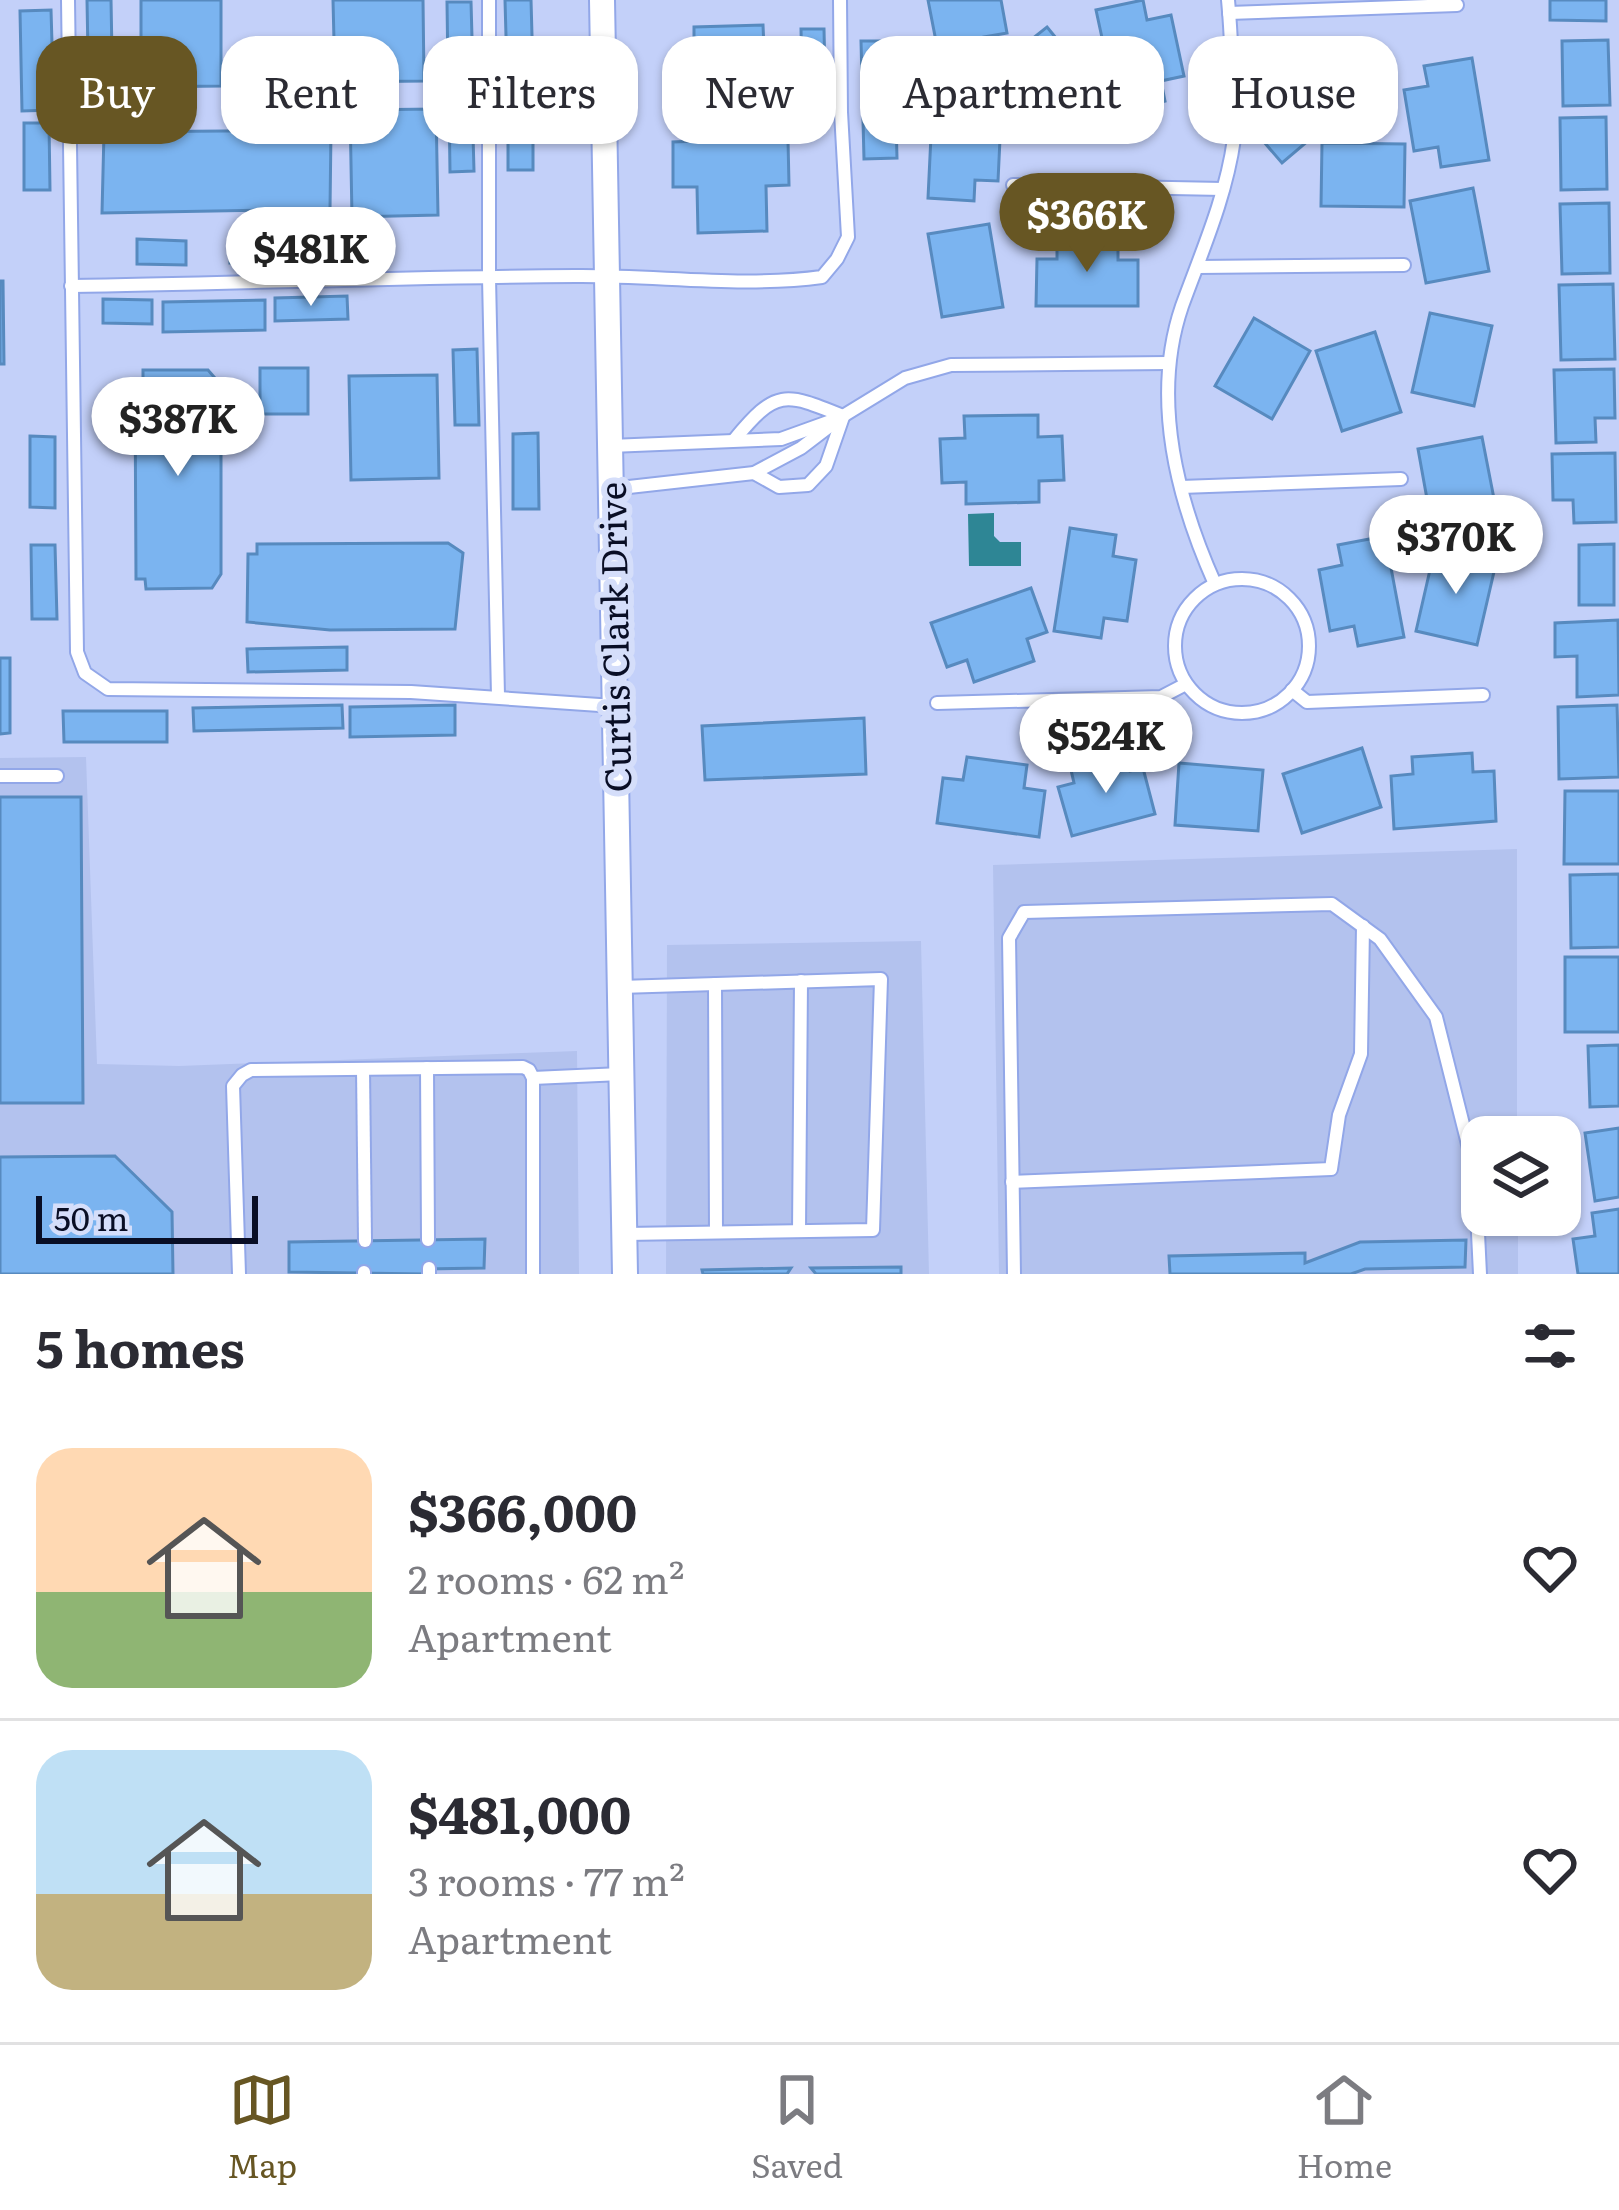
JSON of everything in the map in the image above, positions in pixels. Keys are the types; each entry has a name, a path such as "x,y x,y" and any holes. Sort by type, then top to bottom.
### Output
{"street":[{"name":"Curtis Clark Drive","path":"602,0 625,1274"}],"lane":[{"path":"68,0 77,652 86,673 108,689 411,692 614,706"},
{"path":"489,0 498,696"},
{"path":"71,286 530,276 788,282 822,277 848,237 840,0"},
{"path":"1215,584 1196,542 1181,488 1170,431 1168,363 1181,308 1223,189 1235,135 1229,6 1457,5"},
{"path":"1013,185 1223,189"},
{"path":"1198,267 1404,265"},
{"path":"611,489 754,472 801,448 905,378 951,365 1168,363"},
{"path":"734,440 758,412 780,399 799,398 843,416"},
{"path":"610,446 782,439 843,416"},
{"path":"754,472 779,487 808,484 826,466 843,416"},
{"path":"1181,488 1401,479"},
{"path":"1243,578 1265,583 1294,603 1306,623 1309,641 1301,678 1287,696 1267,708 1244,713 1221,710 1186,684 1178,665 1176,631 1185,609 1215,584 1243,578"},
{"path":"937,704 1161,697 1186,684"},
{"path":"1292,690 1307,702 1483,695"},
{"path":"0,776 57,776"},
{"path":"1014,1274 1009,938 1024,912 1332,904 1380,939 1436,1017 1475,1172 1480,1274"},
{"path":"1012,1182 1330,1169 1339,1115 1361,1054 1363,926"},
{"path":"620,987 881,979 873,1230 626,1234"},
{"path":"799,1231 801,981"},
{"path":"715,984 716,1232"},
{"path":"239,1274 233,1086 242,1075 251,1070 523,1066 533,1078 533,1274"},
{"path":"427,1068 428,1240"},
{"path":"364,1069 364,1241"},
{"path":"533,1078 621,1075"}],"shaded area":[{"path":"994,513 994,536 1000,542 1021,542 1021,566 969,566 968,514"},
{"path":"86,757 97,1064 179,1066 577,1051 579,1274 0,1274 0,758"},
{"path":"1517,849 1517,1116 1461,1116 1461,1236 1518,1236 1518,1274 999,1274 993,865"},
{"path":"921,941 929,1274 666,1274 667,945"}],"building":[{"path":"87,0 111,0 112,36 88,36"},
{"path":"141,0 221,0 221,86 197,86 197,36 141,36"},
{"path":"333,0 423,0 423,81 399,81 399,36 334,36"},
{"path":"505,0 531,0 532,36 506,36"},
{"path":"928,0 1001,0 1007,33 935,36"},
{"path":"1143,0 1147,20 1171,15 1184,76 1164,80 1164,36 1102,36 1096,10"},
{"path":"1550,0 1606,0 1606,21 1550,20"},
{"path":"447,2 471,2 472,36 447,36"},
{"path":"51,10 52,36 36,36 36,111 22,111 20,11"},
{"path":"763,25 763,36 694,36 694,27"},
{"path":"801,29 824,29 824,36 801,36"},
{"path":"1608,40 1610,105 1563,106 1562,41"},
{"path":"1472,58 1489,160 1441,167 1438,147 1414,151 1404,90 1428,86 1424,66"},
{"path":"399,109 423,109 423,144 437,144 438,215 352,217 351,144 399,144"},
{"path":"1606,117 1607,189 1561,190 1560,118"},
{"path":"24,123 36,123 36,144 49,144 50,190 24,190"},
{"path":"197,131 221,131 221,144 331,144 330,209 102,213 104,144 197,144"},
{"path":"450,144 473,144 474,171 450,172"},
{"path":"508,144 533,144 533,170 508,170"},
{"path":"673,144 788,144 789,185 766,186 767,231 698,233 697,187 673,187"},
{"path":"864,144 897,144 897,158 864,159"},
{"path":"931,144 1000,144 998,181 975,180 974,201 928,198"},
{"path":"1266,144 1304,144 1282,163"},
{"path":"1322,144 1405,144 1404,207 1321,206"},
{"path":"1473,188 1489,271 1426,283 1410,201"},
{"path":"1609,203 1610,273 1562,274 1560,204"},
{"path":"989,224 1003,307 942,317 928,234"},
{"path":"371,235 372,261 324,263 322,238"},
{"path":"1057,236 1118,236 1118,260 1138,260 1138,306 1036,306 1037,259 1057,259"},
{"path":"303,238 303,263 230,263 230,239"},
{"path":"137,239 186,241 186,265 137,264"},
{"path":"3,281 4,364 0,364"},
{"path":"1613,284 1615,359 1561,360 1559,285"},
{"path":"347,296 348,319 275,321 275,298"},
{"path":"103,299 152,300 152,324 103,323"},
{"path":"265,300 265,330 163,332 163,302"},
{"path":"1430,313 1492,326 1474,406 1412,392"},
{"path":"1254,318 1310,351 1272,419 1215,386"},
{"path":"1375,332 1401,412 1342,431 1316,351"},
{"path":"477,349 479,425 455,425 453,350"},
{"path":"260,368 308,368 308,414 260,414"},
{"path":"1614,369 1615,418 1595,418 1596,442 1556,443 1554,370"},
{"path":"143,370 208,370 221,385 221,574 212,588 146,589 145,579 136,579 135,381 143,382"},
{"path":"437,375 439,478 351,480 349,376"},
{"path":"1038,415 1038,437 1062,436 1064,480 1039,481 1039,502 966,504 966,482 942,483 940,439 965,438 964,416"},
{"path":"538,433 539,509 513,509 513,434"},
{"path":"30,436 55,437 55,508 30,507"},
{"path":"1482,437 1496,509 1431,521 1418,449"},
{"path":"1615,453 1616,522 1574,523 1573,500 1553,500 1552,454"},
{"path":"1070,528 1116,535 1113,556 1136,560 1127,621 1104,618 1101,638 1054,631"},
{"path":"1385,536 1404,637 1358,646 1354,626 1330,631 1319,570 1342,565 1338,545"},
{"path":"448,543 463,553 455,629 330,630 247,622 248,554 257,554 257,544"},
{"path":"1614,544 1614,605 1579,605 1579,545"},
{"path":"31,545 55,545 57,619 32,619"},
{"path":"1435,548 1496,563 1477,645 1416,631"},
{"path":"1031,588 1047,632 1027,639 1034,661 974,682 967,660 947,667 931,623"},
{"path":"1618,620 1619,695 1577,697 1577,656 1555,657 1555,623"},
{"path":"347,647 347,670 248,672 247,649"},
{"path":"0,658 10,658 10,733 0,734"},
{"path":"342,705 343,728 194,731 193,708"},
{"path":"455,705 455,735 350,737 350,707"},
{"path":"1617,705 1619,777 1559,779 1558,707"},
{"path":"63,711 167,711 167,742 64,742"},
{"path":"864,718 866,774 705,780 702,726"},
{"path":"1362,748 1381,807 1302,833 1283,774"},
{"path":"1472,753 1473,772 1494,771 1496,821 1394,829 1391,776 1413,774 1412,757"},
{"path":"1126,755 1130,771 1143,768 1155,814 1072,836 1058,787 1074,783 1071,770"},
{"path":"967,757 1027,765 1024,788 1045,791 1039,837 937,823 943,778 963,780"},
{"path":"1179,763 1263,770 1258,831 1175,825"},
{"path":"1565,791 1619,791 1619,864 1564,864"},
{"path":"0,797 81,797 83,1103 0,1103"},
{"path":"1619,874 1619,947 1571,948 1570,875"},
{"path":"1565,957 1619,957 1619,1032 1565,1032"},
{"path":"1619,1045 1619,1106 1590,1107 1588,1046"},
{"path":"1619,1128 1619,1197 1595,1201 1585,1133"},
{"path":"115,1156 172,1212 173,1274 0,1274 0,1157"},
{"path":"1619,1209 1619,1274 1578,1274 1573,1239 1595,1236 1592,1213"},
{"path":"485,1239 484,1268 424,1269 425,1274 289,1272 289,1242"},
{"path":"1466,1240 1465,1267 1365,1269 1351,1274 1170,1274 1169,1256 1305,1253 1305,1263 1360,1242"},
{"path":"901,1267 901,1274 816,1274 811,1268"},
{"path":"791,1268 787,1274 703,1274 702,1270"}]}
